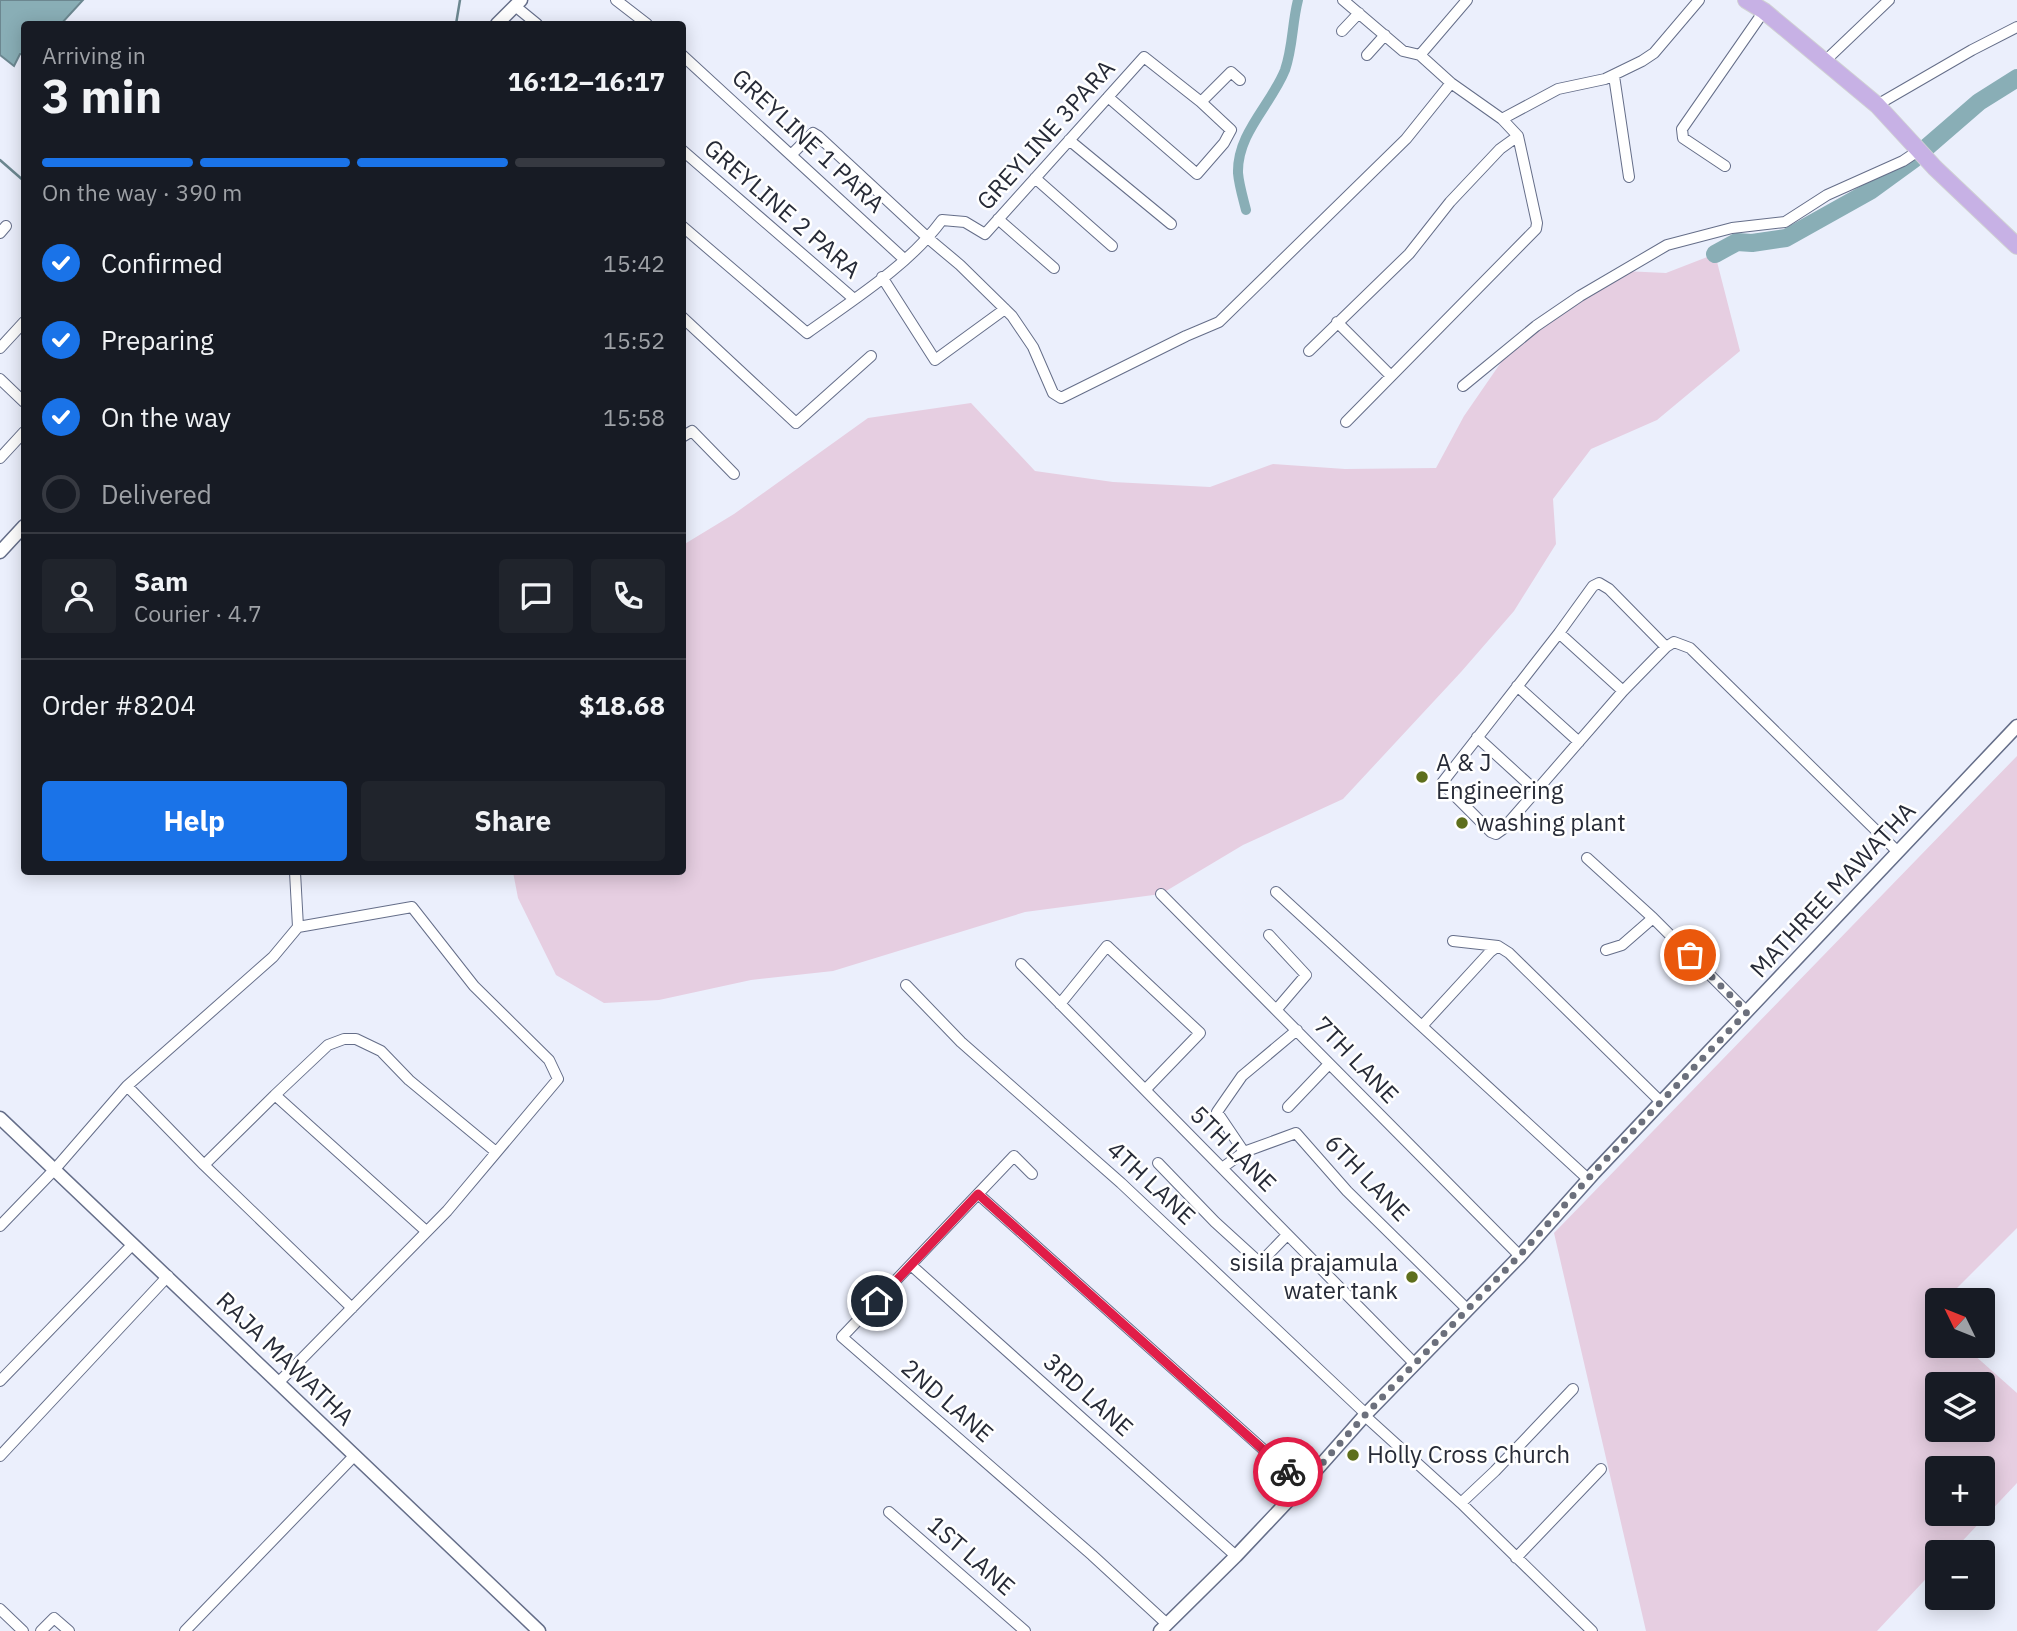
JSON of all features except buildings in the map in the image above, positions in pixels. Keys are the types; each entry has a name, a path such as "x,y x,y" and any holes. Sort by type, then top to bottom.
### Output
{"main road":[{"path":"1759,5 1877,105 1918,150 2016,245"}],"street":[{"path":"616,0 643,21"},
{"path":"1343,0 1403,51 1420,55 1451,83 1502,119 1518,136 1537,223 1536,229 1346,422"},
{"path":"1420,55 1467,0"},
{"path":"1502,119 1558,89 1614,76 1654,53 1699,0"},
{"path":"1825,61 1889,0"},
{"path":"501,21 518,3 534,21"},
{"path":"1725,166 1683,138 1682,129 1759,5"},
{"path":"1342,32 1359,13"},
{"path":"1877,105 2017,27"},
{"path":"1367,55 1385,35"},
{"name":"GREYLINE 3PARA","path":"686,229 807,333 929,239 942,220 965,222 985,234 1144,57 1201,102"},
{"name":"GREYLINE 1 PARA","path":"686,59 904,259"},
{"path":"1108,97 1197,174 1224,143 1231,130 1201,102 1231,72 1240,80"},
{"path":"1614,76 1629,177"},
{"path":"791,155 813,133 960,265 1005,309 1034,347 1054,393 1061,398 1219,322 1406,139 1451,83"},
{"path":"1310,351 1409,254 1450,202 1500,149 1518,136"},
{"path":"1069,140 1171,225"},
{"path":"1463,386 1536,326 1580,296 1667,245 1732,228 1785,222 1826,195 1903,161 1918,150"},
{"name":"GREYLINE 2 PARA","path":"686,153 854,299"},
{"path":"1035,178 1112,246"},
{"path":"998,219 1054,268"},
{"path":"882,277 935,360 1005,309"},
{"path":"686,321 796,423 871,356"},
{"path":"1337,322 1390,375"},
{"path":"0,348 21,325"},
{"path":"0,379 21,398"},
{"path":"686,435 692,431 734,474"},
{"path":"0,458 21,435"},
{"path":"0,552 21,529"},
{"path":"1666,647 1609,589 1599,583 1592,586 1559,633 1443,779 1444,787 1496,834 1623,691 1674,642 1690,648 1898,852"},
{"path":"1559,633 1623,691"},
{"path":"1517,686 1579,742"},
{"name":"MATHREE MAWATHA","path":"1163,1628 1236,1556 1414,1363 1468,1310 1588,1179 2017,726"},
{"path":"1477,737 1535,790"},
{"path":"1587,858 1653,918 1747,1012"},
{"path":"295,875 298,927"},
{"path":"1276,892 1588,1179"},
{"name":"7TH LANE","path":"1161,894 1520,1255"},
{"path":"0,1226 55,1170 127,1086 273,957 298,927 412,907 474,986 549,1060 558,1079 426,1231 279,1382"},
{"path":"1606,950 1622,945 1653,918"},
{"path":"1269,935 1306,975 1277,1009"},
{"path":"1454,941 1498,946 1509,953 1661,1102"},
{"path":"1060,1004 1107,946 1200,1034 1145,1090"},
{"path":"1422,1026 1490,951 1498,946"},
{"name":"5TH LANE","path":"1021,964 1414,1363"},
{"name":"4TH LANE","path":"906,985 961,1042 1121,1183 1461,1503 1592,1631"},
{"path":"1244,1152 1217,1112 1242,1076 1297,1030"},
{"path":"204,1165 328,1045 339,1040 356,1039 381,1051 409,1080 496,1152"},
{"path":"1288,1107 1329,1064"},
{"path":"127,1086 204,1165 352,1308"},
{"path":"275,1095 426,1231"},
{"name":"RAJA MAWATHA","path":"0,1118 539,1631"},
{"name":"6TH LANE","path":"1222,1168 1244,1152 1296,1133 1348,1191 1468,1310"},
{"name":"2ND LANE","path":"1032,1174 1014,1156 842,1337 1092,1555 1163,1628"},
{"path":"1158,1163 1215,1222 1260,1263 1287,1235"},
{"path":"978,1194 1303,1485"},
{"path":"0,1381 133,1244"},
{"name":"3RD LANE","path":"912,1266 1236,1556"},
{"path":"0,1456 168,1276"},
{"path":"1461,1503 1573,1389"},
{"path":"185,1631 355,1454"},
{"path":"1516,1558 1601,1469"},
{"name":"1ST LANE","path":"889,1512 1025,1631"},
{"path":"0,1609 23,1631"},
{"path":"41,1631 54,1618 69,1631"}],"shaded area":[{"path":"1715,254 1740,351 1657,420 1591,449 1553,499 1556,544 1514,611 1343,799 1243,845 1161,894 1025,912 833,971 751,980 659,1000 604,1003 556,975 518,898 514,875 686,875 686,543 734,514 868,418 971,403 1035,471 1113,482 1210,487 1273,464 1345,469 1436,468 1464,416 1515,342 1624,271 1666,273"},
{"path":"2017,756 2017,1228 1957,1288 1925,1288 1925,1358 1978,1358 1993,1372 1925,1372 1925,1442 1995,1442 1995,1373 2017,1393 2017,1483 1995,1506 1995,1456 1925,1456 1925,1526 1976,1526 1963,1540 1925,1540 1925,1580 1877,1631 1646,1631 1554,1233"}],"water":[{"path":"0,0 83,0 64,21 21,21 21,54 14,66 0,55"}],"waterway":[{"path":"456,21 460,0"},
{"path":"1246,210 1238,173 1239,159 1249,132 1285,70 1298,0"},
{"path":"1927,147 1979,102 2017,78"},
{"path":"1715,254 1737,242 1752,243 1786,238 1870,191 1914,159"},
{"path":"0,160 21,178"}],"way so far":[{"path":"1288,1472 1303,1485 1366,1414 1468,1310 1594,1172 1747,1012 1690,955"}],"place":[{"name":"A & J Engineering","path":"1422,777"},
{"name":"washing plant","path":"1462,823"},
{"name":"sisila prajamula water tank","path":"1412,1277"},
{"name":"Holly Cross Church","path":"1353,1455"}],"route":[{"path":"877,1301 978,1194 1288,1472"}]}
